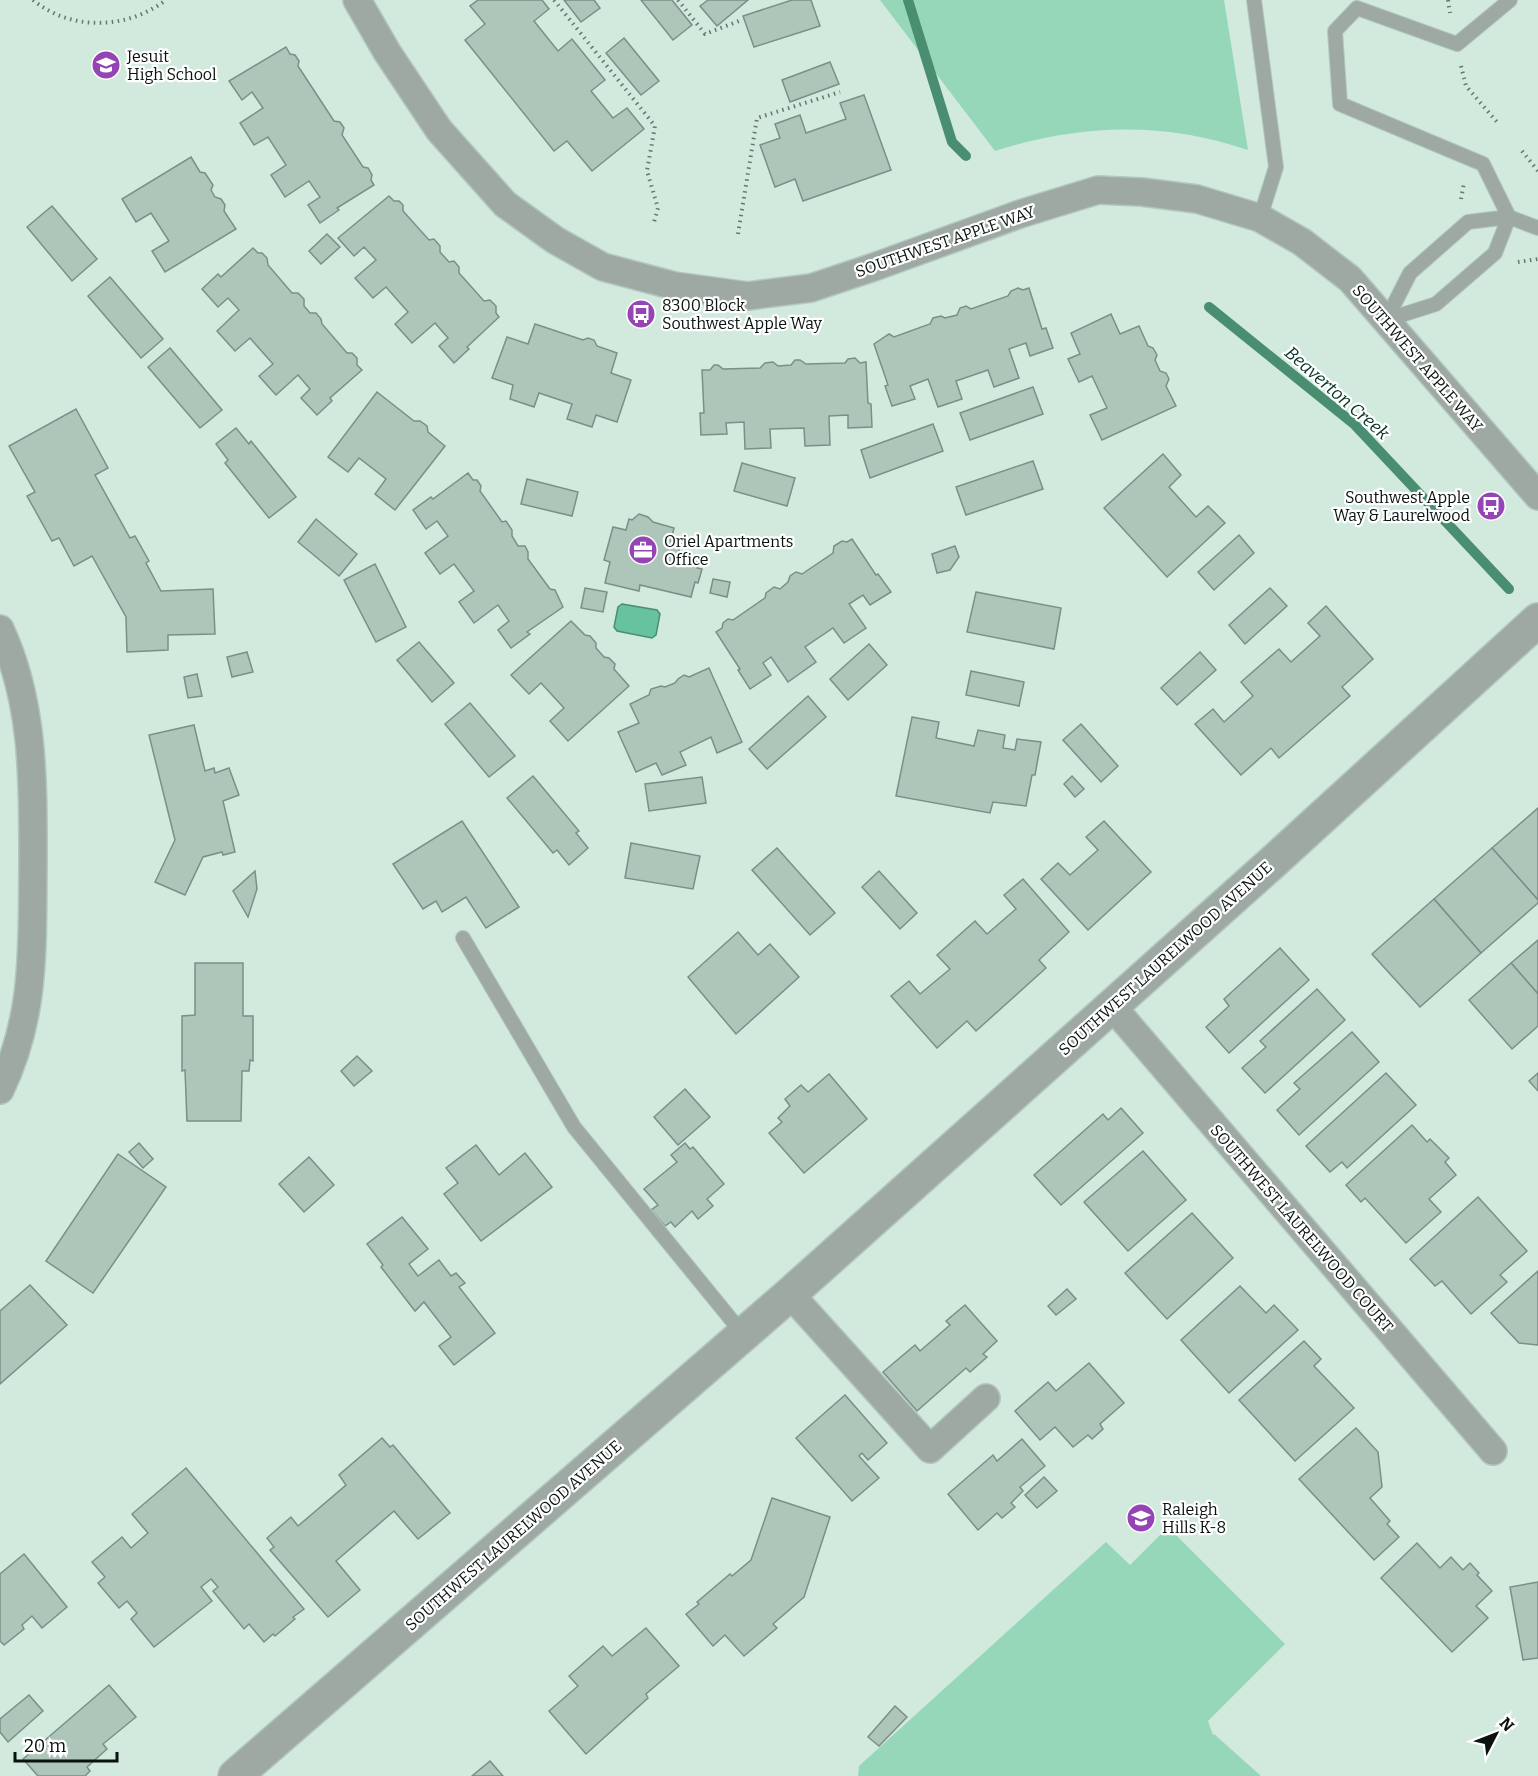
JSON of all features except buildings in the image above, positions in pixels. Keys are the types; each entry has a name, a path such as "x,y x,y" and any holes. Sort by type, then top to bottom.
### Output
{"street":[{"name":"SOUTHWEST APPLE WAY","path":"357,0 387,52 439,130 505,204 555,240 603,267 675,286 748,297 811,288 1020,214 1098,190 1142,192 1197,199 1260,218 1302,242 1350,279 1538,496"},
{"name":"SOUTHWEST LAURELWOOD AVENUE","path":"235,1776 790,1294 1273,862 1538,620"},
{"path":"0,629 10,651 26,710 33,775 32,961 27,1010 12,1064 0,1090"},
{"name":"SOUTHWEST LAURELWOOD COURT","path":"1111,1005 1493,1451"},
{"path":"790,1294 930,1449 986,1398"}],"lane":[{"path":"1254,0 1276,167 1260,218"},
{"path":"1386,320 1436,304 1495,253 1509,218 1483,164 1340,104 1335,31 1357,8 1457,44 1509,0"},
{"path":"1386,320 1410,273 1468,222 1509,218 1538,228"},
{"path":"463,938 574,1127 743,1334"}],"path":[{"path":"33,0 69,18 95,24 126,20 157,7 166,0"},
{"path":"554,0 655,126 647,171 658,207 654,222"},
{"path":"678,0 705,34 739,21"},
{"path":"1448,0 1450,13"},
{"path":"1461,63 1466,86 1497,122"},
{"path":"738,234 757,118 840,92"},
{"path":"1522,151 1538,171"}],"shaded area":[{"path":"880,0 1224,0 1248,150 1185,134 1153,130 1122,130 1058,135 995,151"},
{"path":"622,604 657,610 660,614 656,635 652,638 617,631 614,627 618,607"},
{"path":"1168,1527 1285,1644 1208,1721 1213,1735 1261,1776 858,1776 859,1766 1106,1542 1130,1565"}],"waterway":[{"name":"Beaverton Creek","path":"908,0 952,142 966,156"},
{"name":"Beaverton Creek","path":"1209,307 1354,424 1509,589"}],"place":[{"name":"Jesuit High School","path":"106,65"},
{"name":"8300 Block Southwest Apple Way","path":"641,314"},
{"name":"Southwest Apple Way & Laurelwood","path":"1491,506"},
{"name":"Oriel Apartments Office","path":"643,550"},
{"name":"Raleigh Hills K-8","path":"1141,1518"}]}
